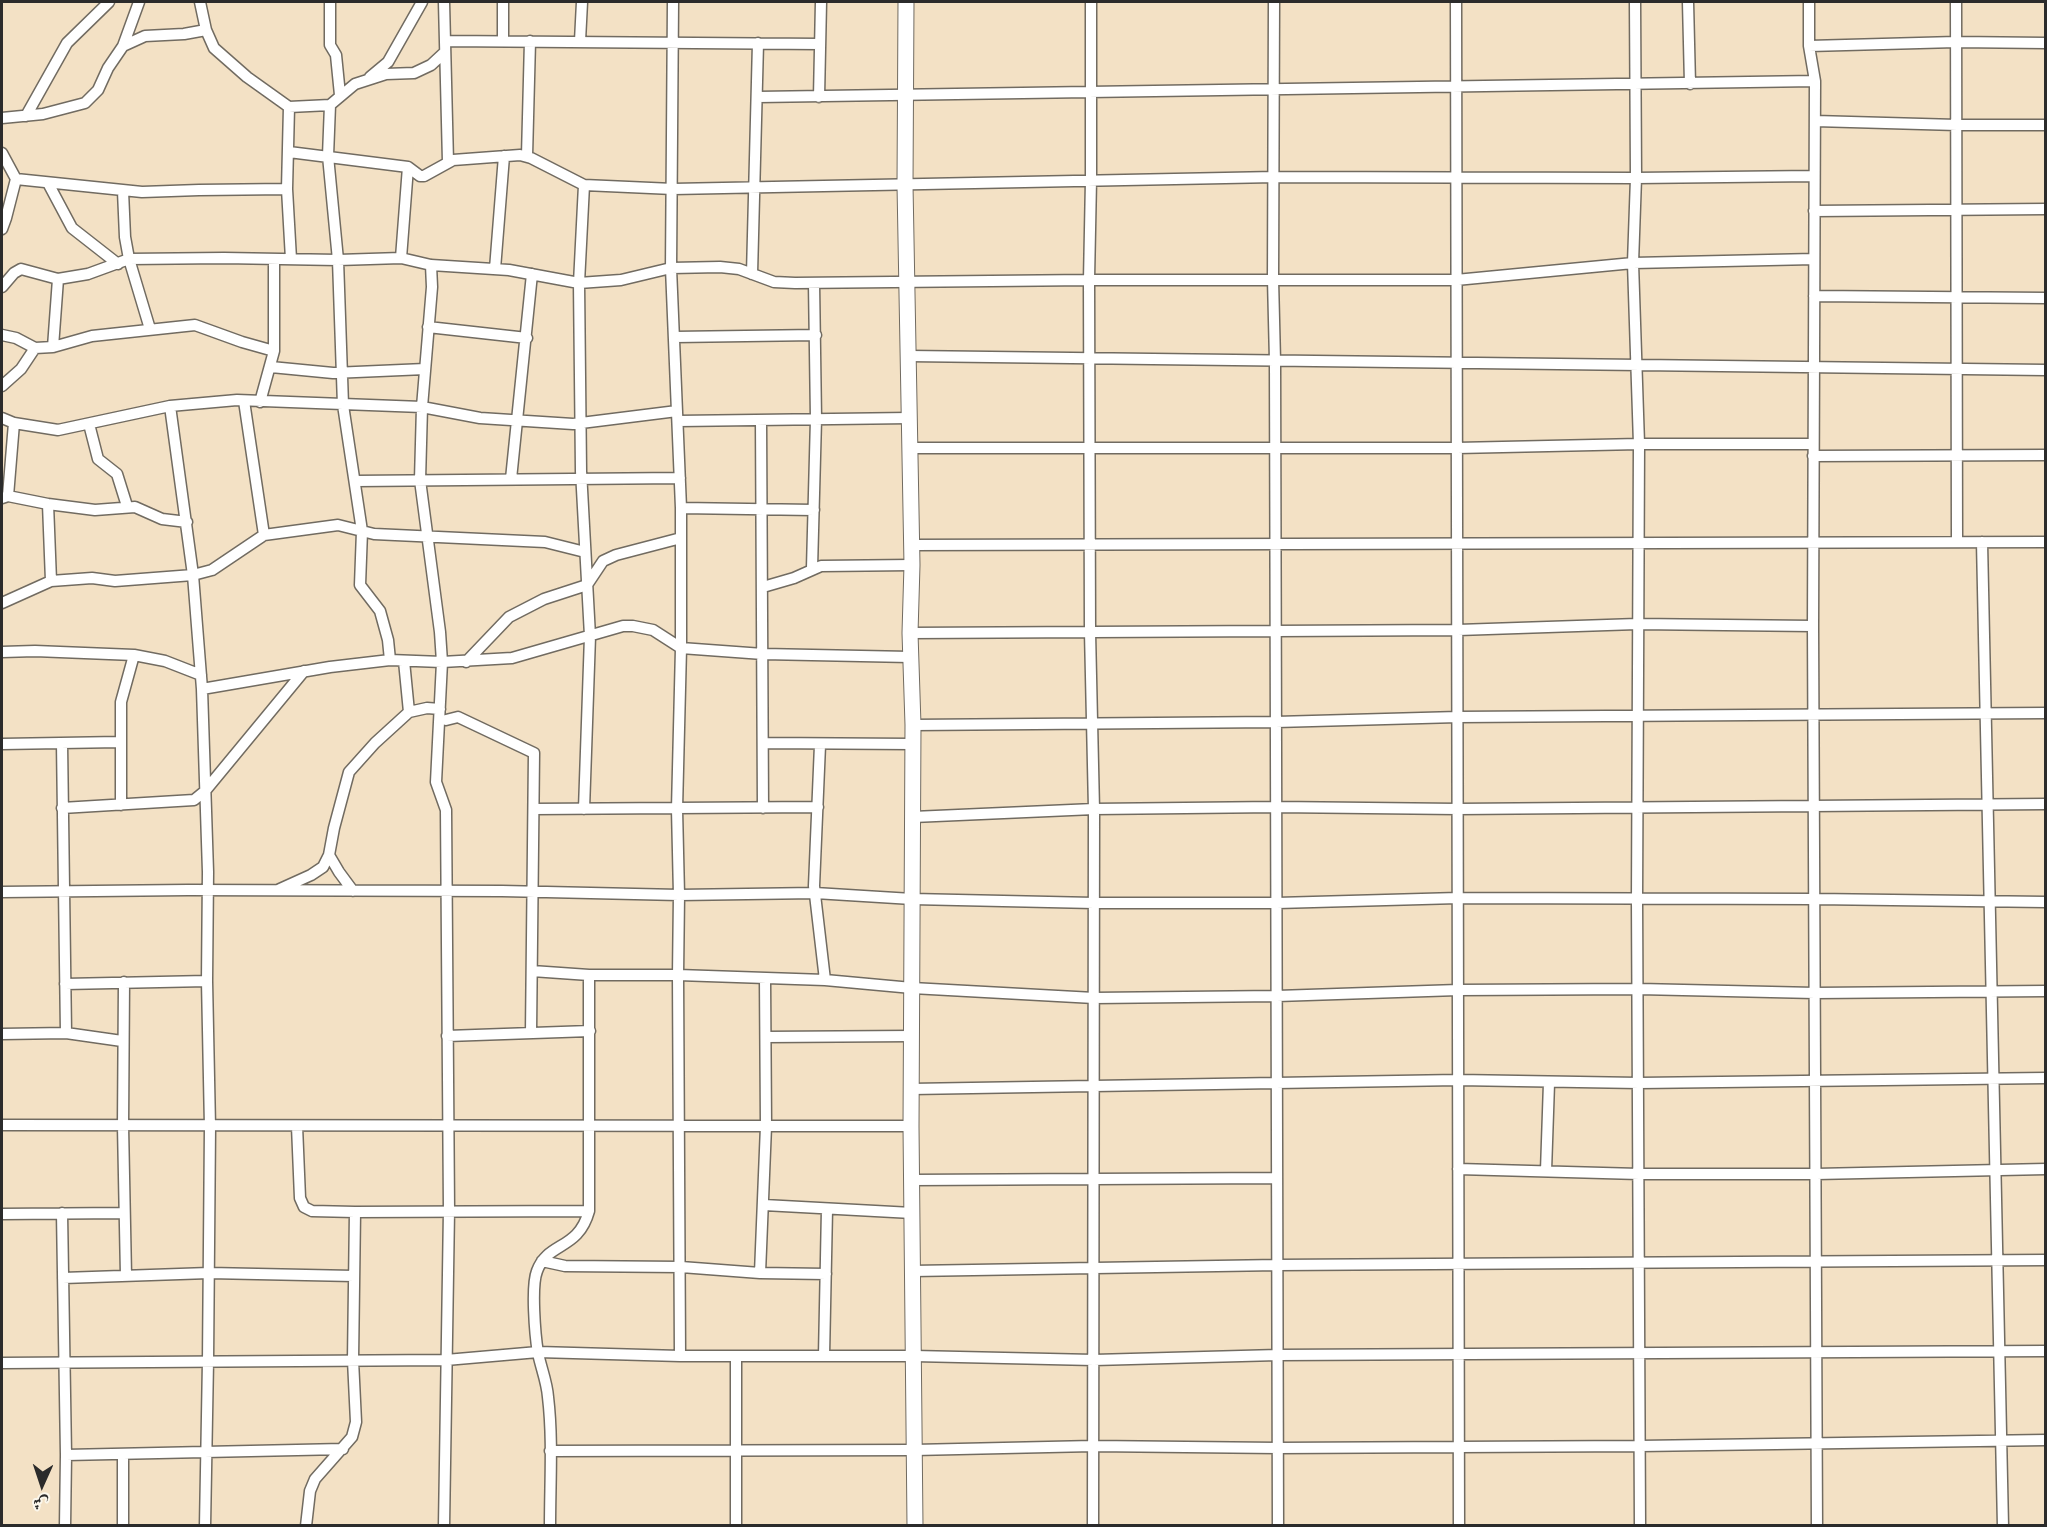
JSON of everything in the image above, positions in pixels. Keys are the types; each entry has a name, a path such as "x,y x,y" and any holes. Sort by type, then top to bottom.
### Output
{"street":[{"path":"26,116 67,43 109,2"},
{"path":"2,118 26,116 85,104 98,90 108,68 123,46 139,2"},
{"path":"200,2 206,30 214,48 247,77 289,107 330,105 355,84 386,74 414,72 431,65 445,46 503,41 820,44"},
{"path":"330,2 330,45 336,55 340,95"},
{"path":"365,81 388,62 422,2"},
{"path":"444,2 448,162"},
{"path":"503,2 503,41"},
{"path":"580,41 582,2"},
{"path":"673,2 671,268 681,508 681,648 677,809 680,1356"},
{"path":"819,97 821,2"},
{"path":"906,2 905,185 912,565 910,657 913,725 911,1126 915,1526"},
{"path":"1091,2 1089,546 1094,808 1093,1526"},
{"path":"1274,2 1278,1526"},
{"path":"1456,2 1458,86 1456,280 1459,1526"},
{"path":"1635,2 1636,178 1633,262 1639,444 1637,900 1640,1526"},
{"path":"1688,2 1690,84"},
{"path":"1809,2 1809,46 1815,81 1813,456 1817,1526"},
{"path":"1956,2 1957,542"},
{"path":"123,46 145,36 184,34 206,30"},
{"path":"526,156 530,41"},
{"path":"1809,46 1956,42 2046,43"},
{"path":"752,274 758,43"},
{"path":"758,97 1815,81"},
{"path":"330,105 328,156 338,260 341,373 343,405 362,531 360,585 380,611 388,640 390,660"},
{"path":"289,107 287,189 291,259"},
{"path":"1815,121 2046,125"},
{"path":"289,152 408,167 420,176 448,162 526,156 584,185 673,189 1275,177 1815,176"},
{"path":"495,269 504,156"},
{"path":"2,229 16,179 3,158"},
{"path":"401,258 408,167"},
{"path":"16,179 142,192 287,189"},
{"path":"48,183 72,228 118,264"},
{"path":"584,185 579,283 580,423 590,636 584,809"},
{"path":"123,191 125,237 129,259 150,329"},
{"path":"1814,211 2046,209"},
{"path":"2,286 21,269 58,279 88,274 129,259 401,258 431,265 495,269 579,283 621,280 671,268 729,267 774,282 814,283 1089,279 1456,280 1633,262 1814,260"},
{"path":"260,402 274,351 274,259"},
{"path":"431,265 420,480 442,662 436,782 446,810 449,1210 444,1526"},
{"path":"511,479 532,274"},
{"path":"53,347 58,279"},
{"path":"812,568 816,420 814,283"},
{"path":"1814,296 2046,298"},
{"path":"2,335 16,338 35,348 53,347 92,336 195,325 274,351"},
{"path":"428,327 527,338"},
{"path":"675,337 816,335"},
{"path":"2,386 21,369 35,348"},
{"path":"909,356 2046,370"},
{"path":"271,367 341,373 425,369"},
{"path":"2,418 14,423 58,430 170,406 244,401 422,407 471,417 501,418 518,422 580,423 677,416 761,420 910,418"},
{"path":"244,401 264,535"},
{"path":"170,406 193,575 202,689 210,1127 205,1526"},
{"path":"761,420 763,808"},
{"path":"14,423 5,497 95,510 115,510 127,506 149,512 162,519 187,522"},
{"path":"89,424 98,459 117,474 127,506"},
{"path":"910,448 1457,448 1639,444 1813,444"},
{"path":"1813,456 2046,455"},
{"path":"356,481 680,478"},
{"path":"48,504 51,581"},
{"path":"681,508 814,510"},
{"path":"2,603 51,581 92,578 115,581 193,575 212,570 264,535 339,525 374,534 545,542 585,552"},
{"path":"465,662 509,617 544,599 586,585 603,561 616,555 681,538"},
{"path":"1982,542 2003,1526"},
{"path":"911,545 2046,542"},
{"path":"763,587 794,578 812,568 822,566 912,565"},
{"path":"910,633 1458,630 1637,624 1814,626"},
{"path":"202,689 304,671 390,660 465,662 512,658 623,626 653,630 681,648 763,654 910,657"},
{"path":"2,652 134,655 165,661 201,675"},
{"path":"121,805 119,742 121,702 134,655"},
{"path":"404,661 409,712"},
{"path":"62,808 194,800 205,791 304,671"},
{"path":"278,890 323,867 329,855 349,772 375,743 409,712 427,708 440,709"},
{"path":"913,725 1276,722 1458,717 2046,713"},
{"path":"446,720 458,717 534,753 531,1032"},
{"path":"2,744 119,742"},
{"path":"62,743 66,1033"},
{"path":"763,743 913,744"},
{"path":"820,745 815,893 825,980"},
{"path":"913,816 1094,808 1458,809 2046,804"},
{"path":"534,809 818,807"},
{"path":"329,855 353,891"},
{"path":"2,892 278,890 679,895 815,893 912,899 1094,903 1277,903 1458,898 2046,902"},
{"path":"532,971 589,975 678,975 825,980 912,988 1094,998 1639,988 1815,993 2046,991"},
{"path":"550,1526 548,1397 538,1352 534,1281 542,1261 549,1253 576,1237 589,1211 589,975"},
{"path":"760,1273 766,1126 765,979"},
{"path":"65,984 207,981"},
{"path":"124,982 122,1041 126,1276"},
{"path":"447,1036 590,1031"},
{"path":"2,1034 66,1033 122,1041"},
{"path":"765,1037 912,1036"},
{"path":"911,1089 1458,1080 1639,1083 2046,1078"},
{"path":"1545,1172 1549,1083"},
{"path":"2,1125 911,1126"},
{"path":"297,1126 300,1198 304,1207 312,1210 355,1212 589,1211"},
{"path":"1458,1169 1639,1174 1816,1174 2046,1169"},
{"path":"912,1180 1278,1178"},
{"path":"764,1205 912,1213"},
{"path":"824,1356 827,1209"},
{"path":"306,1526 310,1491 315,1479 352,1437 356,1422 353,1360 355,1212"},
{"path":"62,1213 66,1455 64,1526"},
{"path":"2,1214 124,1213"},
{"path":"912,1271 1278,1264 1458,1265 2046,1260"},
{"path":"542,1261 565,1266 681,1267 760,1273 826,1274"},
{"path":"63,1278 209,1273 354,1276"},
{"path":"2,1363 446,1360 538,1352 680,1356 914,1356 1094,1360 1278,1355 2046,1351"},
{"path":"736,1356 736,1526"},
{"path":"550,1451 914,1450 1093,1446 1278,1448 1459,1445 1640,1446 2046,1440"},
{"path":"66,1455 343,1449"},
{"path":"123,1454 123,1526"}]}
